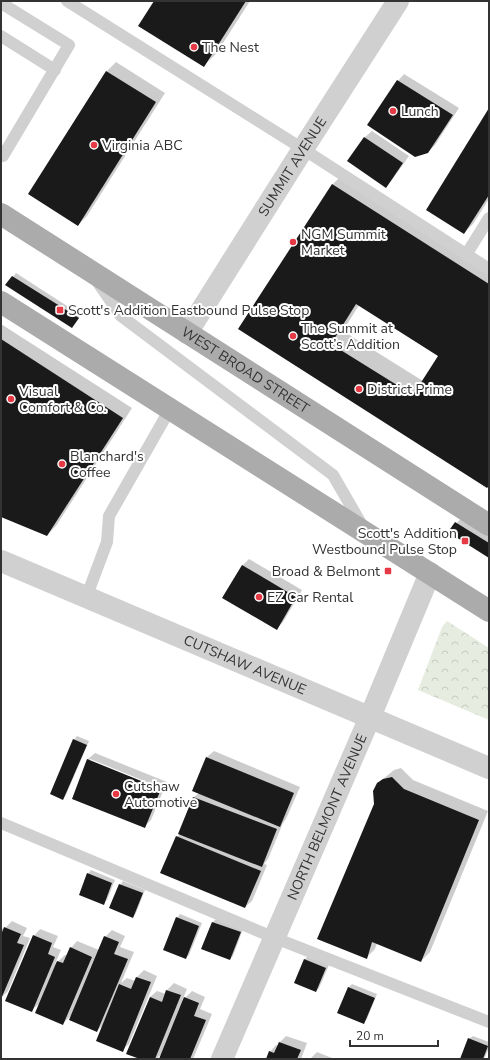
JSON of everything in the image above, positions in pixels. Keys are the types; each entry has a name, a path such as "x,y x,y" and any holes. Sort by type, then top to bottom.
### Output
{"main road":[{"name":"WEST BROAD STREET","path":"1,214 489,525"},
{"path":"1,302 430,573 489,612"}],"street":[{"name":"SUMMIT AVENUE","path":"187,333 398,1"},
{"name":"CUTSHAW AVENUE","path":"1,561 489,768"},
{"name":"NORTH BELMONT AVENUE","path":"222,1059 370,718 430,573"}],"lane":[{"path":"67,1 303,149 489,269"},
{"path":"1,3 69,45 3,156 1,155"},
{"path":"1,36 55,70"},
{"path":"466,255 489,218"},
{"path":"91,271 121,316 333,475 367,534"},
{"path":"86,598 107,542 109,516 170,409"},
{"path":"1,823 275,938 489,1022"}],"green space":[{"path":"447,621 489,648 489,720 418,690 442,627"}],"building":[{"name":"The Nest","path":"154,1 246,1 204,67 138,26"},
{"name":"Virginia ABC","path":"106,71 156,102 78,226 28,194"},
{"path":"397,80 453,115 428,153 415,157 367,125"},
{"path":"489,108 489,195 464,234 426,210"},
{"path":"364,137 403,163 386,188 347,161"},
{"name":"The Summit at Scott’s Addition","path":"332,184 489,284 489,486 487,488 238,329","holes":["356,304 438,356 413,395 331,344"]},
{"path":"12,276 79,318 72,328 5,285"},
{"path":"1,339 123,418 47,536 1,517"},
{"path":"455,522 489,543 489,558 448,532"},
{"name":"EZ Car Rental","path":"242,565 296,597 277,630 222,598"},
{"path":"73,739 87,745 63,800 50,794"},
{"path":"206,757 294,793 280,827 192,791"},
{"name":"Cutshaw Automotive","path":"87,759 161,789 145,828 72,799"},
{"path":"392,777 404,789 479,820 421,962 372,942 367,959 317,939 374,804 373,791 377,783 383,779"},
{"path":"193,797 277,829 262,867 178,834"},
{"path":"176,836 261,871 245,908 160,873"},
{"path":"87,873 112,883 104,905 79,895"},
{"path":"119,884 143,893 133,918 109,908"},
{"path":"176,917 199,926 186,959 163,950"},
{"path":"212,922 241,932 230,960 201,949"},
{"path":"4,927 21,934 17,943 24,945 1,999 1,935"},
{"path":"33,935 52,943 48,954 55,957 32,1012 5,1001"},
{"path":"104,936 119,942 114,954 128,959 97,1032 69,1020"},
{"path":"70,947 92,957 63,1025 35,1013 57,961 63,963"},
{"path":"304,959 326,968 316,992 294,983"},
{"path":"136,977 151,982 123,1052 96,1041 119,984 131,989"},
{"path":"348,987 375,998 364,1024 337,1013"},
{"path":"166,990 181,995 155,1059 140,1059 126,1054 150,997 162,1002"},
{"path":"184,997 199,1003 194,1016 206,1020 190,1059 159,1059"},
{"path":"468,1038 488,1046 483,1059 460,1059"},
{"path":"279,1042 301,1050 297,1059 266,1059 269,1051 274,1053"}],"place":[{"name":"The Nest","path":"194,47"},
{"name":"Lunch","path":"393,111"},
{"name":"Virginia ABC","path":"94,145"},
{"name":"NGM Summit Market","path":"293,242"},
{"name":"Scott's Addition Eastbound Pulse Stop","path":"60,310"},
{"name":"The Summit at Scott’s Addition","path":"293,336"},
{"name":"District Prime","path":"359,389"},
{"name":"Visual Comfort & Co.","path":"11,399"},
{"name":"Blanchard's Coffee","path":"62,464"},
{"name":"Scott's Addition Westbound Pulse Stop","path":"465,541"},
{"name":"Broad & Belmont","path":"388,571"},
{"name":"EZ Car Rental","path":"259,597"},
{"name":"Cutshaw Automotive","path":"116,794"}]}
